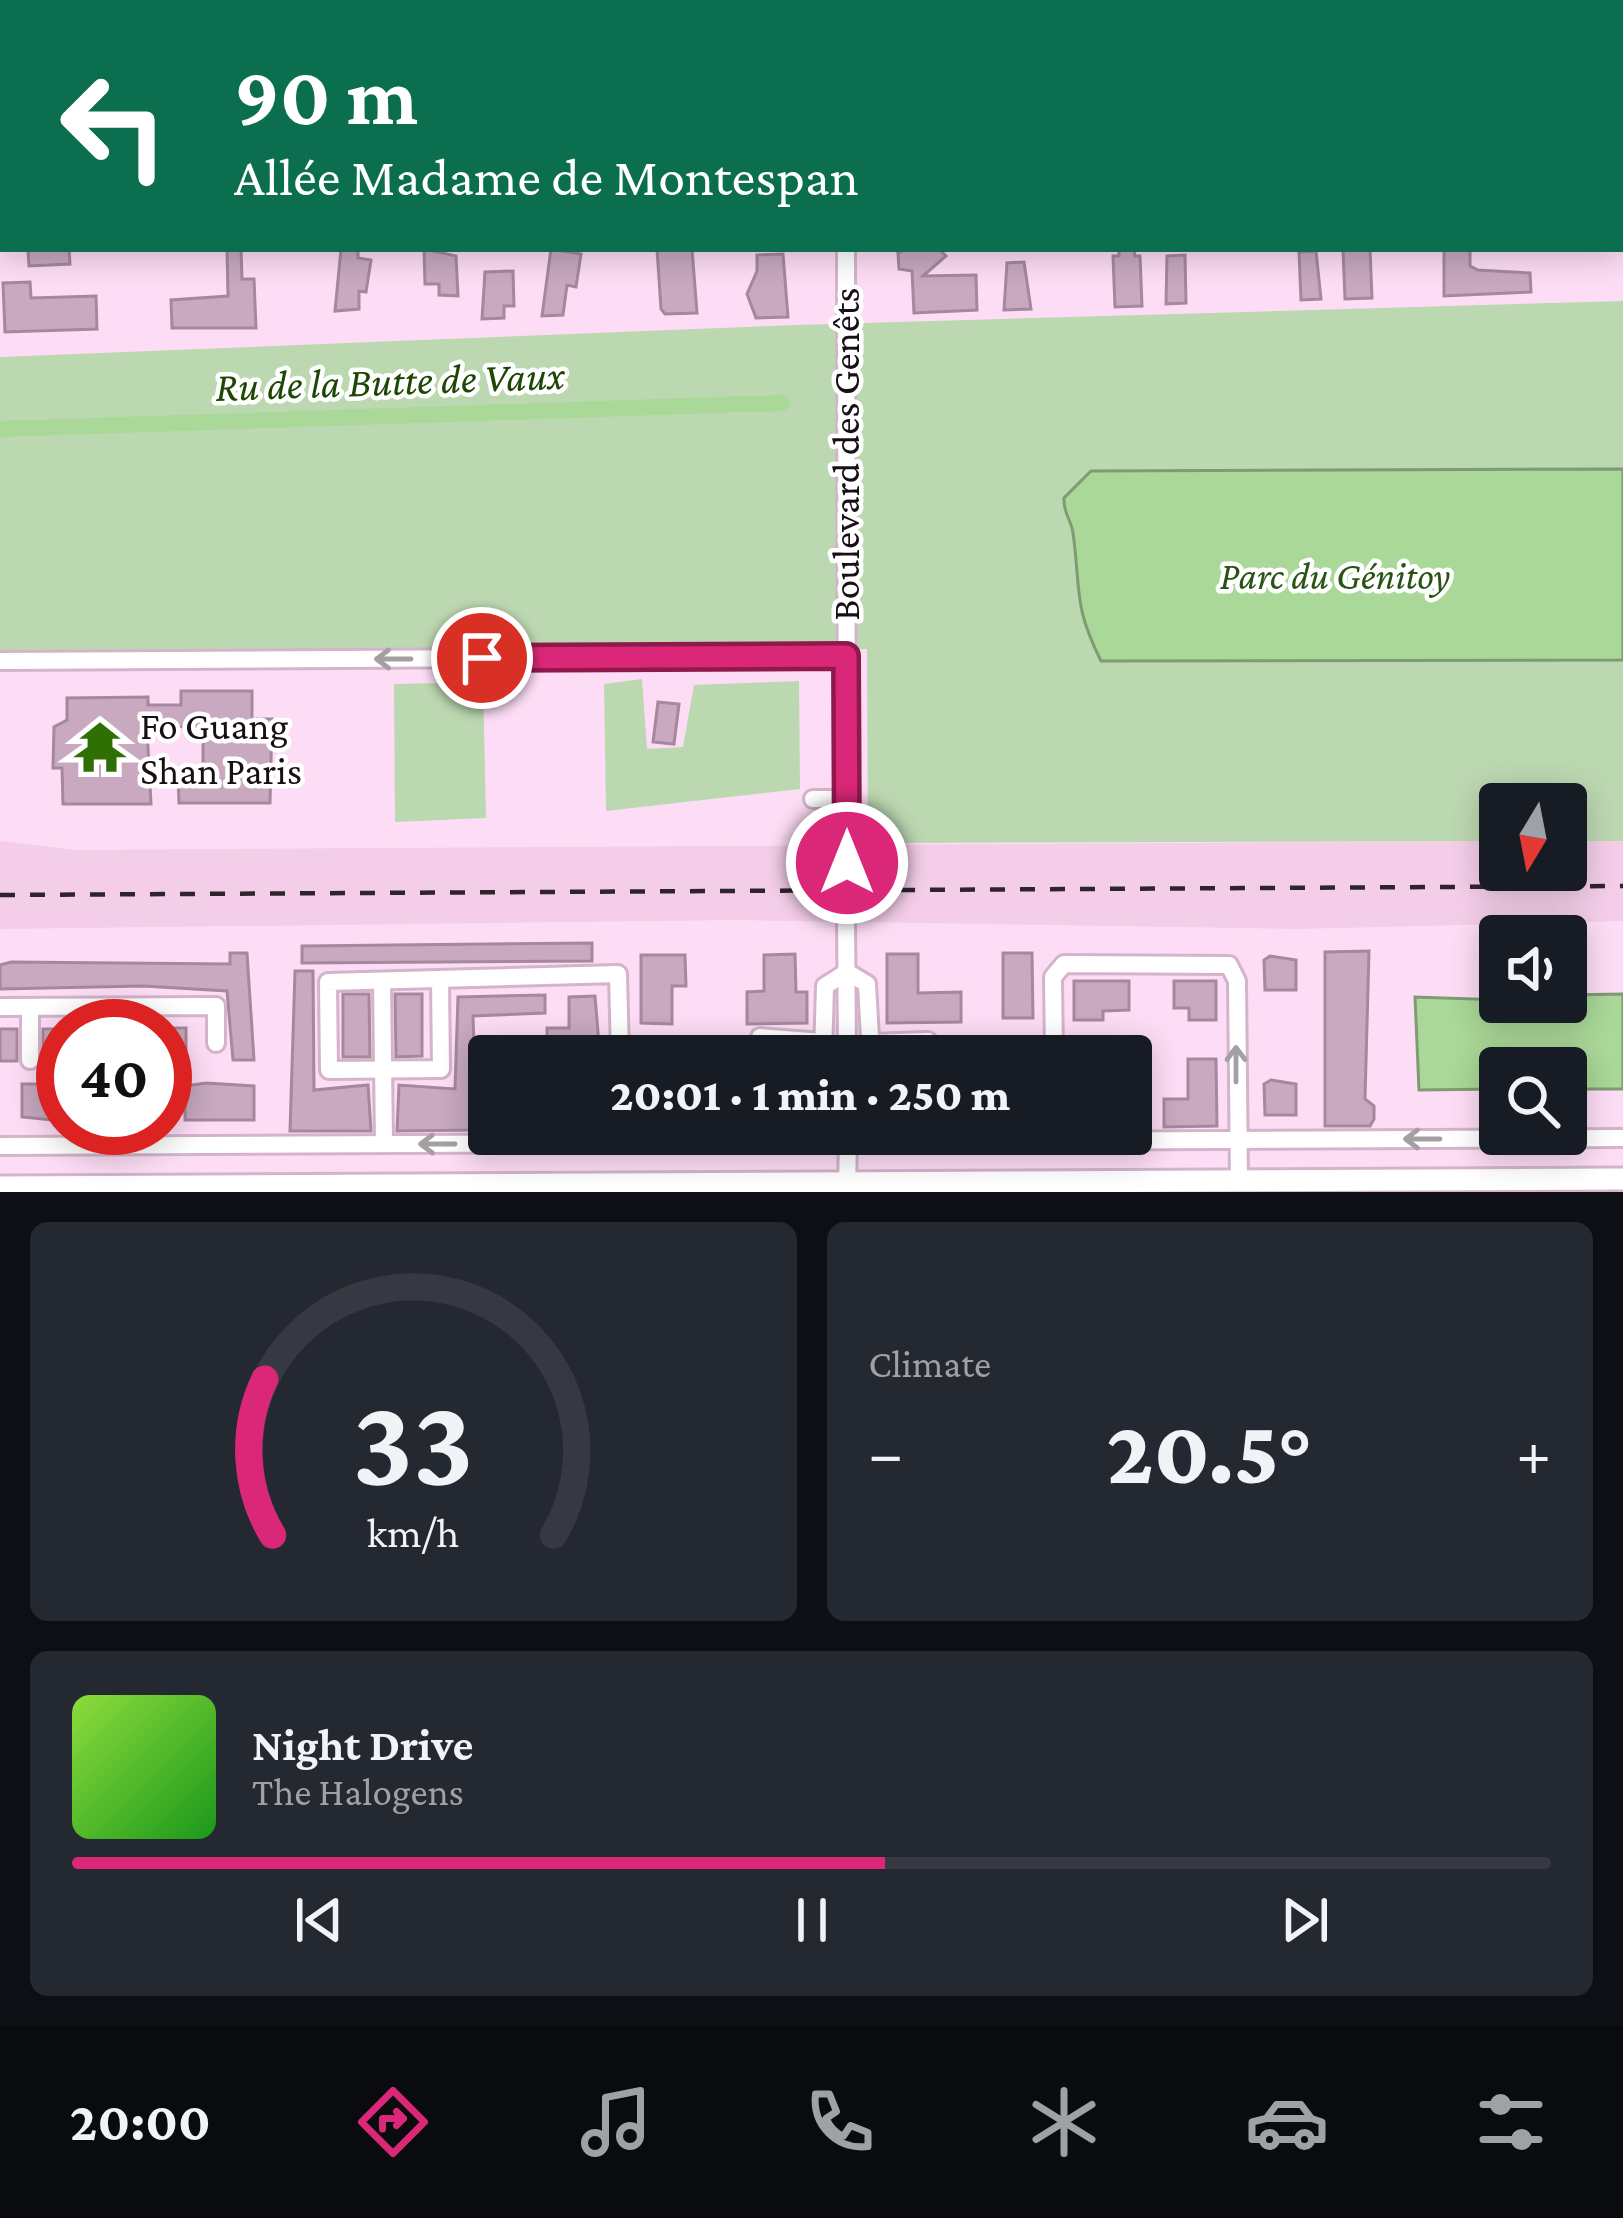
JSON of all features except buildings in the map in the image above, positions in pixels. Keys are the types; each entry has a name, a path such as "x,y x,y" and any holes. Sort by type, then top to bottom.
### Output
{"main road":[{"path":"0,1187 848,1187 1623,1179"}],"street":[{"name":"Boulevard des Genêts","path":"843,253 847,972"},
{"path":"0,661 846,656"},
{"path":"813,800 847,800"},
{"path":"1054,1035 1053,977 1064,964 1222,962 1236,972 1239,1181"},
{"path":"823,1035 825,986 847,972"},
{"path":"847,972 867,984 871,1035"},
{"path":"847,972 848,1035"},
{"path":"440,979 441,1070 329,1070 328,982 618,974 619,1035"},
{"path":"382,981 384,1144"},
{"path":"192,1006 215,1006 216,1043"},
{"path":"0,1007 36,1007"},
{"path":"30,1007 30,1060"},
{"path":"1152,1139 1623,1138"},
{"path":"0,1146 468,1142"},
{"path":"848,1155 848,1187"}],"shaded area":[{"path":"1623,469 1623,660 1101,661 1082,611 1073,533 1064,503 1091,471"},
{"path":"0,841 75,850 1479,841 1479,891 1587,891 1587,841 1623,841 1623,921 1587,922 1587,915 1479,915 1479,925 1298,929 737,920 0,929"},
{"path":"1623,994 1623,1089 1587,1089 1587,1047 1479,1047 1479,1089 1419,1090 1415,997 1479,999 1479,1023 1587,1023 1587,995"}],"green space":[{"name":"Parc du Génitoy","path":"1623,301 1623,841 1587,841 1587,783 1479,783 1479,841 868,843 867,649 0,653 0,357 796,325"},
{"path":"642,679 647,749 683,747 694,685 799,681 800,789 606,811 604,684"},
{"path":"483,682 486,818 395,822 394,684"}],"waterway":[{"name":"Ru de la Butte de Vaux","path":"0,429 782,403"}],"railway":[{"path":"0,895 1623,886"}],"place":[{"name":"Fo Guang Shan Paris","path":"100,747"}],"route":[{"path":"482,658 846,656 847,863"}]}
